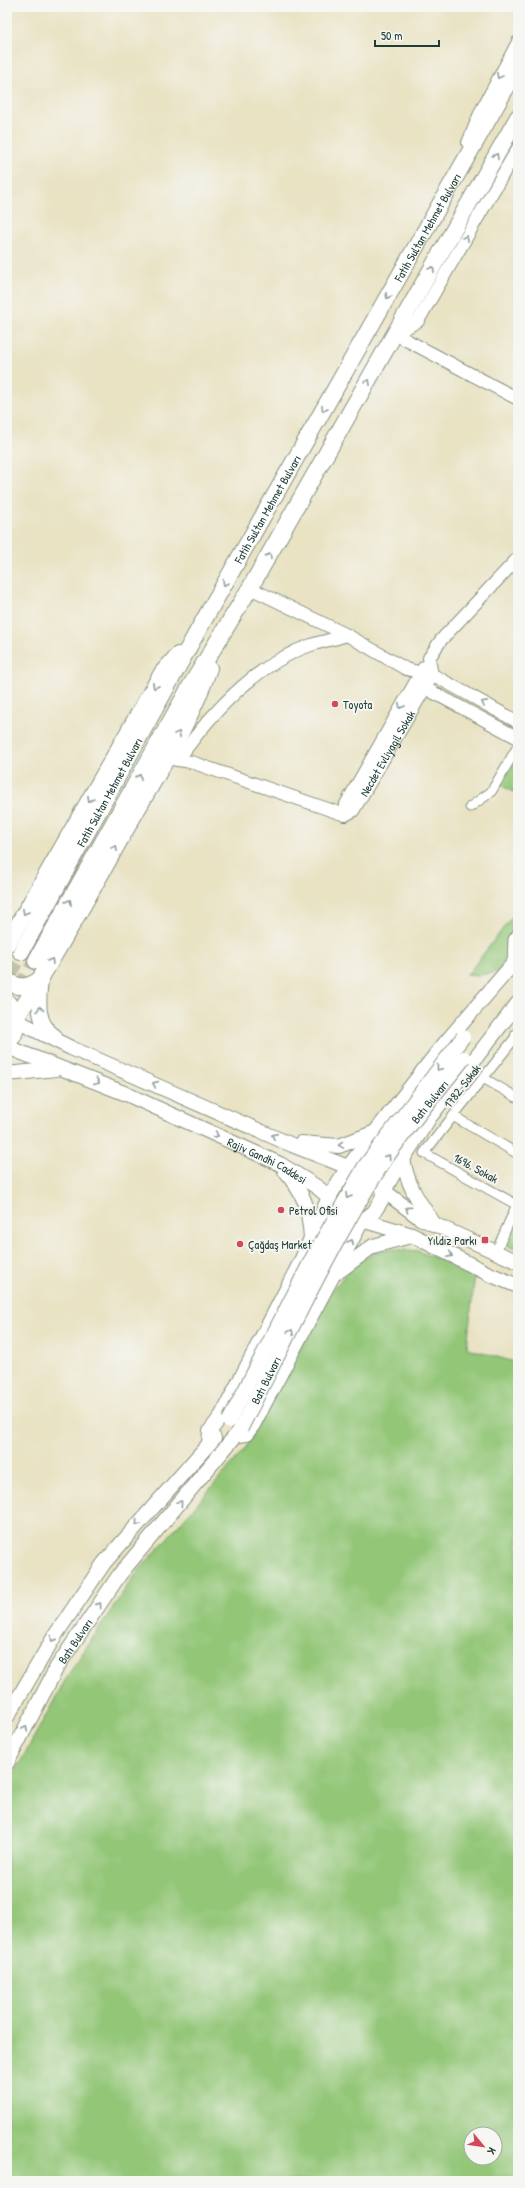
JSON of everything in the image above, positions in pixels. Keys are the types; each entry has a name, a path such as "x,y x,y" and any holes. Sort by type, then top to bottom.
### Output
{"highway":[{"name":"Fatih Sultan Mehmet Bulvarı","path":"14,948 196,634 518,67"},
{"name":"Fatih Sultan Mehmet Bulvarı","path":"36,961 191,685 250,588 518,117"},
{"path":"16,1019 172,759 201,692 216,644"},
{"path":"7,980 14,985 21,987 29,986 41,979"},
{"path":"7,1002 16,1019 15,1032 7,1043"}],"main road":[{"path":"209,1444 210,1431 222,1415 301,1261 329,1197 348,1167 459,1025 516,962"},
{"name":"Batı Bulvarı","path":"7,1717 54,1637 104,1563 229,1421 314,1255 365,1166 463,1037 516,962"},
{"path":"41,979 39,1006 42,1022 51,1034 71,1048"},
{"name":"Batı Bulvarı","path":"7,1763 57,1667 120,1574 238,1432 339,1240 379,1169 406,1131 518,992"},
{"path":"238,1432 246,1434 253,1425 362,1222 374,1212 403,1158 430,1117 518,1003"},
{"name":"Rajiv Gandhi Caddesi","path":"16,1019 71,1048 292,1144 348,1167 368,1172 380,1181 384,1191 420,1218 518,1262"},
{"name":"Rajiv Gandhi Caddesi","path":"7,1047 124,1093 280,1164 301,1176 329,1197 335,1208 342,1214 362,1222 412,1235 489,1274 518,1286"},
{"path":"7,1074 60,1068"},
{"path":"292,1144 304,1143 339,1146 366,1138 377,1131"},
{"path":"403,1158 410,1188 435,1225"},
{"path":"280,1164 303,1196 308,1207 311,1238"},
{"path":"332,1278 373,1246 412,1235"}],"street":[{"path":"455,178 481,111 518,42"},
{"path":"395,334 418,321 518,148"},
{"path":"395,334 518,399"},
{"path":"172,759 191,762 345,815 346,804 423,676 430,658 441,640 518,558"},
{"path":"250,588 347,636 406,669 518,722"},
{"path":"172,759 230,698 268,667 310,645 347,636"},
{"name":"Necdet Evliyagil Sokak","path":"345,815 354,811 425,688 423,676"},
{"path":"425,688 518,738"},
{"path":"470,808 491,792 518,746"},
{"path":"516,962 513,939 518,932"},
{"name":"1782. Sokak","path":"424,1152 518,1035"},
{"path":"483,1078 518,1098"},
{"path":"453,1116 518,1154"},
{"name":"1696. Sokak","path":"424,1152 517,1204"},
{"path":"499,1245 517,1204"}],"green space":[{"path":"518,746 518,795 497,783"},
{"path":"518,909 518,958 509,967 502,970 479,975 467,975"},
{"path":"518,1213 518,1250 503,1244"},
{"path":"394,1249 418,1251 475,1273 467,1348 518,1363 518,2181 7,2181 7,1786 68,1675 134,1576 245,1449 332,1290 354,1265 376,1252"}],"tunnel":[{"path":"7,976 21,952"},
{"path":"7,1011 36,961"}],"place":[{"name":"Toyota","path":"335,704"},
{"name":"Petrol Ofisi","path":"281,1210"},
{"name":"Yıldız Parkı","path":"485,1240"},
{"name":"Çağdaş Market","path":"240,1244"}]}
